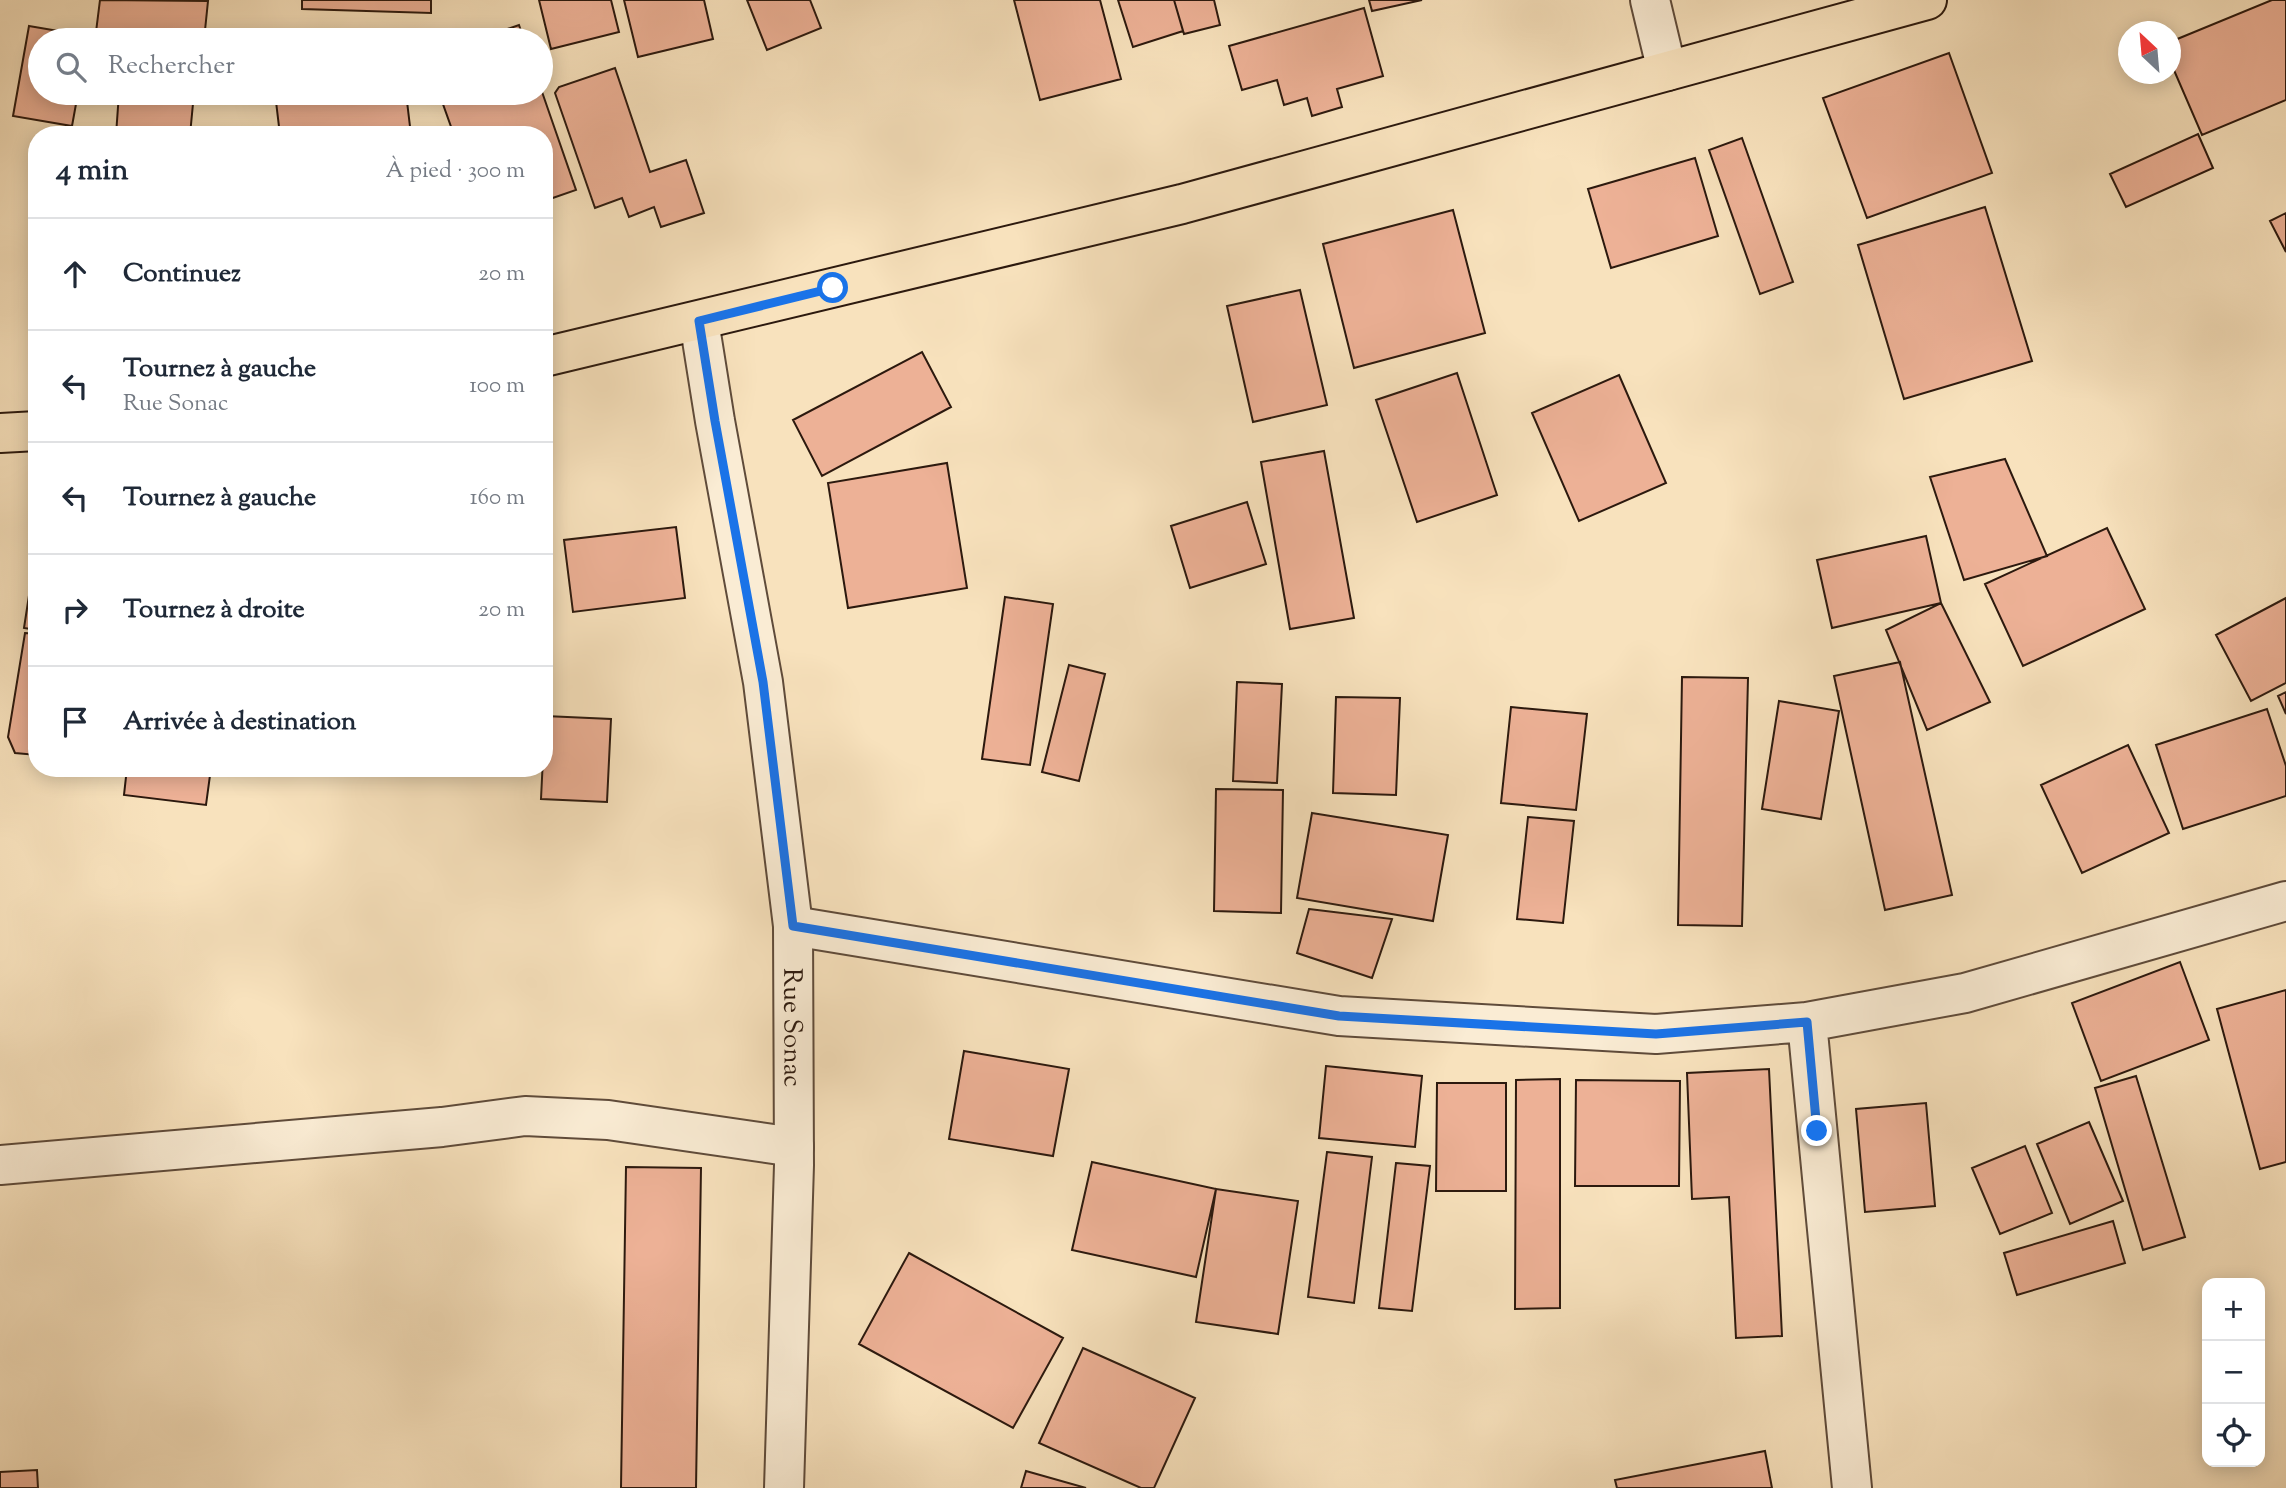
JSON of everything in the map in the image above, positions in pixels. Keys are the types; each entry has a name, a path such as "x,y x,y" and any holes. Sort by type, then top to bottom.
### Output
{"main road":[{"path":"553,355 1182,204 1927,0"},
{"path":"0,433 28,431"}],"street":[{"path":"1650,0 1667,71"},
{"name":"Rue Sonac","path":"699,321 763,682 793,926 794,1147 784,1488"},
{"path":"793,926 1339,1016 1656,1034 1807,1022 1965,993 2286,901"},
{"path":"1807,1022 1852,1488"},
{"path":"0,1165 442,1127 525,1116 608,1120 794,1147"}],"building":[{"path":"100,0 208,1 205,28 96,28"},
{"path":"302,0 431,0 431,13 302,9"},
{"path":"539,0 611,0 619,32 553,48 553,28 546,28"},
{"path":"624,0 704,0 713,39 638,57"},
{"path":"747,0 810,0 821,28 767,50"},
{"path":"1014,0 1100,0 1121,79 1040,100"},
{"path":"1118,0 1174,0 1183,31 1133,47"},
{"path":"1174,0 1214,0 1220,25 1184,34"},
{"path":"1369,0 1422,0 1372,11"},
{"path":"2272,0 2286,0 2286,100 2202,135 2180,84 2181,37"},
{"path":"1364,8 1383,76 1337,89 1342,107 1312,116 1307,98 1284,105 1277,80 1242,90 1229,46"},
{"path":"28,32 28,105 76,105 72,126 13,116"},
{"path":"1949,53 1992,173 1867,218 1823,98"},
{"path":"615,68 650,172 686,160 704,213 661,227 654,207 629,217 622,198 595,208 555,93 559,87"},
{"path":"118,105 193,105 191,126 117,126"},
{"path":"276,105 407,105 410,126 279,126"},
{"path":"443,105 547,105 576,190 553,198 553,126 451,126"},
{"path":"2198,134 2213,168 2126,207 2110,174"},
{"path":"1742,138 1793,282 1760,294 1709,150"},
{"path":"1695,158 1718,236 1611,268 1588,189"},
{"path":"1985,207 2032,361 1904,399 1858,245"},
{"path":"1453,210 1485,333 1354,368 1323,244"},
{"path":"2286,213 2286,252 2270,221"},
{"path":"1300,290 1327,405 1253,422 1227,306"},
{"path":"922,352 951,407 822,476 793,420"},
{"path":"1457,373 1497,495 1417,522 1376,400"},
{"path":"1619,375 1666,483 1579,521 1532,413"},
{"path":"1324,451 1354,618 1290,629 1261,462"},
{"path":"2005,459 2047,556 1964,580 1930,477"},
{"path":"947,463 967,588 848,608 828,483"},
{"path":"1247,502 1266,564 1190,588 1171,526"},
{"path":"676,527 685,598 573,612 564,540"},
{"path":"2107,528 2145,609 2023,666 1985,584"},
{"path":"1926,536 1941,603 1832,628 1817,560"},
{"path":"1005,597 1053,604 1030,765 982,759"},
{"path":"2286,598 2286,683 2251,701 2216,635"},
{"path":"28,602 28,629 24,628"},
{"path":"1941,603 1990,702 1927,730 1886,630"},
{"path":"25,633 28,633 28,754 15,753 8,737"},
{"path":"1900,662 1952,895 1885,910 1834,676"},
{"path":"1069,665 1105,674 1079,781 1042,772"},
{"path":"1682,677 1748,678 1742,926 1678,925"},
{"path":"1237,682 1282,684 1277,783 1233,781"},
{"path":"2286,692 2286,714 2278,696"},
{"path":"1336,697 1400,698 1396,795 1333,793"},
{"path":"1779,701 1839,711 1821,819 1762,809"},
{"path":"1511,707 1587,714 1576,810 1501,803"},
{"path":"2267,709 2286,766 2286,796 2183,829 2156,745"},
{"path":"553,716 611,719 607,802 541,799 542,777 553,777"},
{"path":"2128,745 2169,833 2082,873 2041,785"},
{"path":"126,777 210,777 206,805 124,795"},
{"path":"1216,789 1283,790 1281,913 1214,911"},
{"path":"1312,813 1448,835 1433,921 1297,898"},
{"path":"1528,817 1574,821 1563,923 1517,919"},
{"path":"1309,909 1392,919 1372,978 1297,953"},
{"path":"2180,962 2209,1040 2101,1081 2072,1003"},
{"path":"2286,990 2286,1162 2260,1169 2217,1009"},
{"path":"964,1051 1069,1069 1053,1156 949,1139"},
{"path":"1326,1066 1422,1076 1415,1147 1319,1138"},
{"path":"1769,1069 1782,1336 1736,1338 1729,1197 1692,1199 1687,1073"},
{"path":"2136,1076 2185,1237 2143,1250 2095,1088"},
{"path":"1560,1079 1560,1308 1515,1309 1516,1080"},
{"path":"1576,1080 1680,1081 1679,1186 1575,1186"},
{"path":"1437,1083 1506,1083 1506,1191 1436,1191"},
{"path":"1926,1103 1935,1206 1865,1212 1856,1109"},
{"path":"2089,1122 2123,1201 2070,1224 2037,1144"},
{"path":"2025,1146 2052,1213 2000,1234 1972,1168"},
{"path":"1327,1152 1372,1157 1354,1303 1308,1297"},
{"path":"1092,1162 1216,1189 1196,1277 1072,1250"},
{"path":"1396,1163 1430,1166 1412,1311 1379,1308"},
{"path":"626,1167 701,1168 696,1488 621,1488"},
{"path":"1216,1189 1298,1201 1278,1334 1196,1322"},
{"path":"2113,1221 2125,1263 2017,1295 2004,1253"},
{"path":"909,1253 1063,1338 1013,1428 859,1344"},
{"path":"1083,1348 1195,1398 1154,1488 1141,1488 1039,1443"},
{"path":"1765,1451 1772,1488 1617,1488 1615,1480"},
{"path":"37,1470 38,1488 0,1488 0,1472"},
{"path":"1026,1471 1086,1488 1021,1488"}],"route":[{"path":"833,288 699,321 763,682 793,926 1339,1016 1656,1034 1807,1022 1817,1131"}]}
